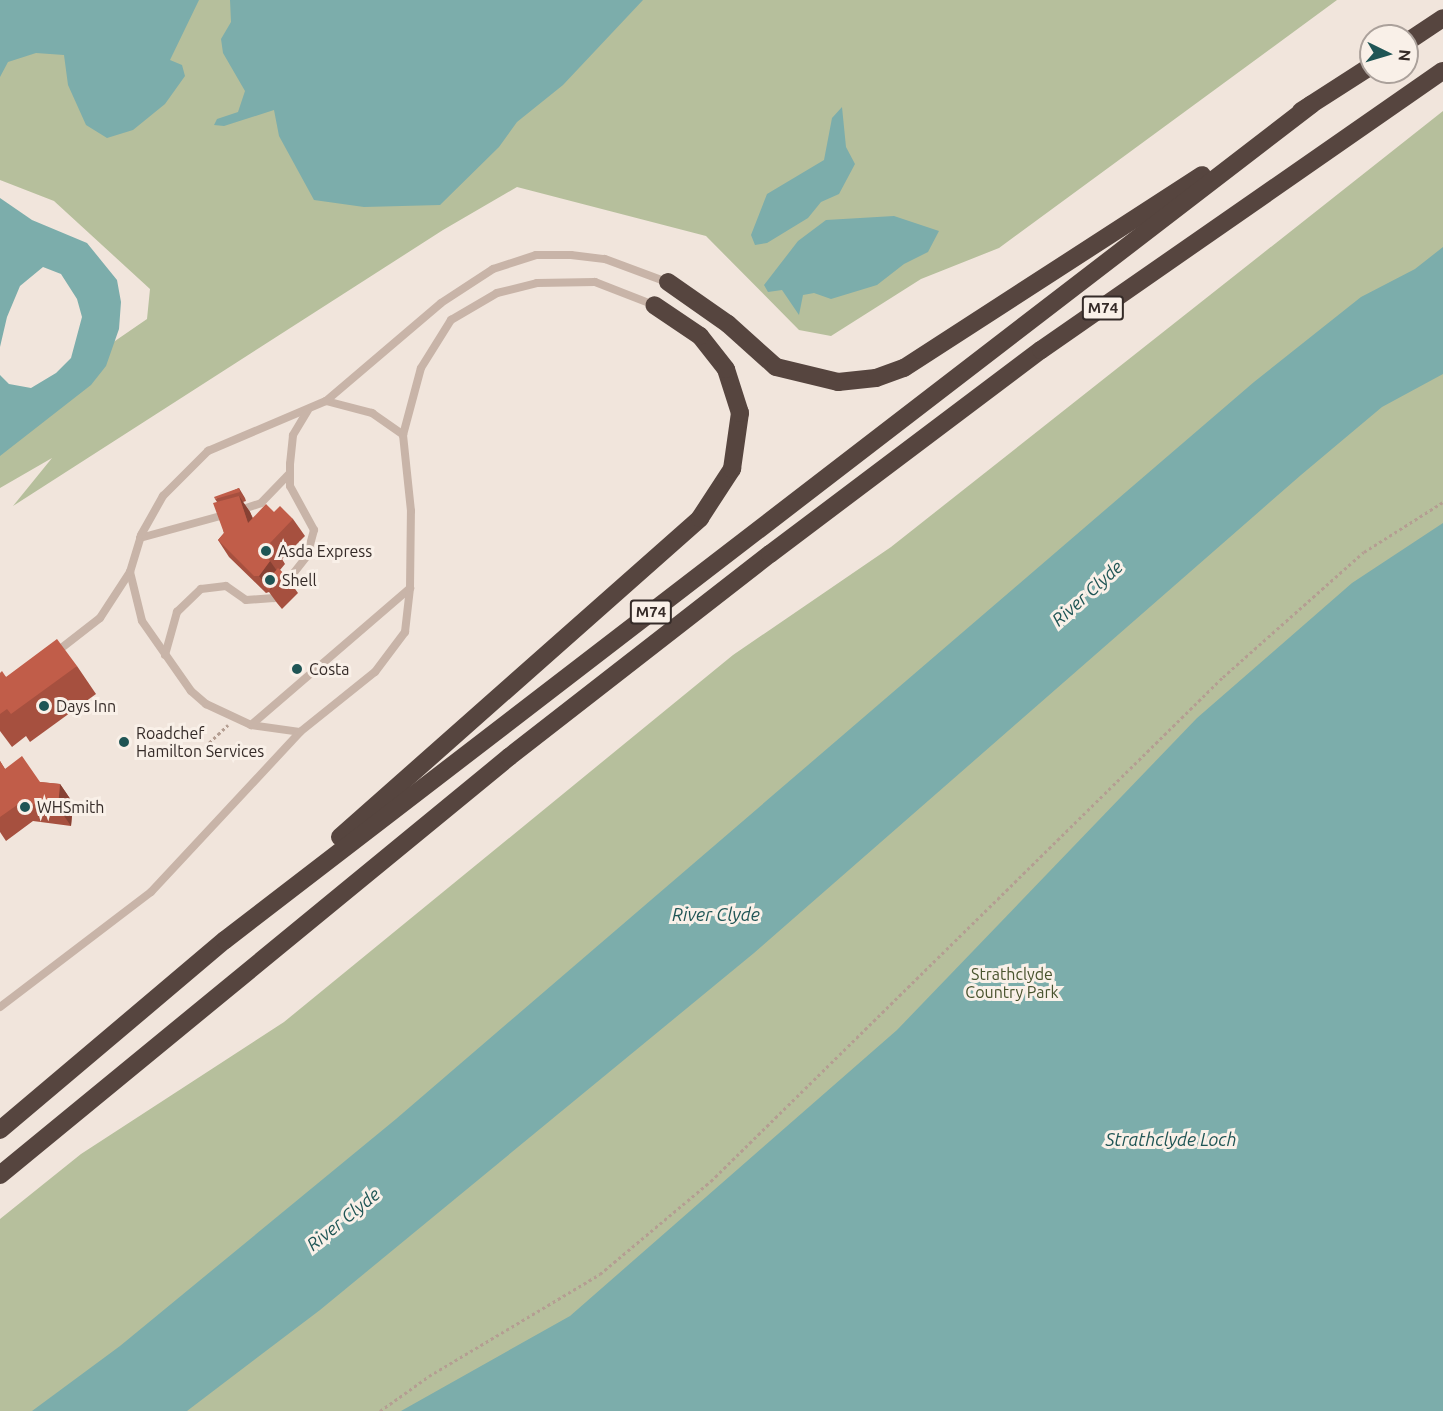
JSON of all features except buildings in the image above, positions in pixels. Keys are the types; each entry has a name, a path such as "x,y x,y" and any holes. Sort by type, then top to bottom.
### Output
{"highway":[{"path":"1419,34 1443,18"},
{"name":"M74","path":"0,1174 509,757 788,540 1041,350 1443,71"},
{"name":"M74","path":"0,1130 225,940 1312,104 1359,74"},
{"path":"668,282 728,324 776,367 838,382 876,378 904,368 1312,104"},
{"path":"225,940 700,518 732,469 740,412 726,369 700,336 654,305"}],"lane":[{"path":"51,655 100,618 130,572 140,538 163,496 208,451 326,400 441,303 493,270 536,255 571,255 605,259 668,282"},
{"path":"0,1007 151,892 300,732 375,672 405,632 410,588 411,511 403,435 421,368 451,320 497,293 537,283 596,282 654,305"},
{"path":"326,400 372,413 403,435"},
{"path":"165,655 177,612 201,589 226,586 246,600 274,598 307,556 314,530 290,486 290,474 293,435 309,408"},
{"path":"140,538 261,503 290,474"},
{"path":"130,572 142,621 165,655 206,704 251,725 300,732"},
{"path":"251,725 410,588"}],"path":[{"path":"380,1411 429,1376 600,1274 711,1181 1223,677 1364,552 1443,502"},
{"path":"196,755 236,718"}],"green space":[{"path":"0,0 1337,0 999,248 921,279 831,336 799,330 706,236 517,187 443,230 13,506 52,458 0,488 0,420 147,319 150,289 54,201 0,180"},
{"name":"Strathclyde Country Park","path":"1443,111 1443,1411 0,1411 0,1219 81,1154 284,1022 733,655 891,547"}],"water":[{"path":"0,0 199,0 170,60 182,65 185,76 165,104 133,130 107,138 86,125 68,85 64,55 36,53 8,62 0,77"},
{"path":"230,0 643,0 563,85 517,122 499,147 440,205 364,207 314,200 279,136 274,110 224,126 214,125 217,119 238,112 245,91 223,53 221,39 231,22"},
{"path":"842,107 846,147 855,164 839,194 821,202 808,218 767,243 755,245 751,235 767,194 824,160 832,118"},
{"path":"0,198 32,220 87,243 117,280 121,302 119,329 106,366 91,385 0,456 0,375 9,384 31,388 56,373 71,358 82,317 77,299 61,274 43,267 20,286 7,317 0,347"},
{"path":"894,216 939,231 928,252 904,264 877,285 831,299 814,293 803,295 799,315 782,290 768,292 764,285 798,241 826,220"},
{"name":"River Clyde","path":"1443,247 1443,374 1382,407 1301,475 754,953 320,1310 187,1411 32,1411 120,1346 396,1119 1254,382 1361,297 1415,269"},
{"name":"Strathclyde Loch","path":"1443,523 1443,1411 401,1411 570,1316 897,1030 1197,718 1352,583"}],"place":[{"name":"Asda Express","path":"266,551"},
{"name":"Shell","path":"270,580"},
{"name":"Costa","path":"297,669"},
{"name":"Days Inn","path":"44,706"},
{"name":"Roadchef Hamilton Services","path":"124,742"},
{"name":"WHSmith","path":"25,807"}]}
